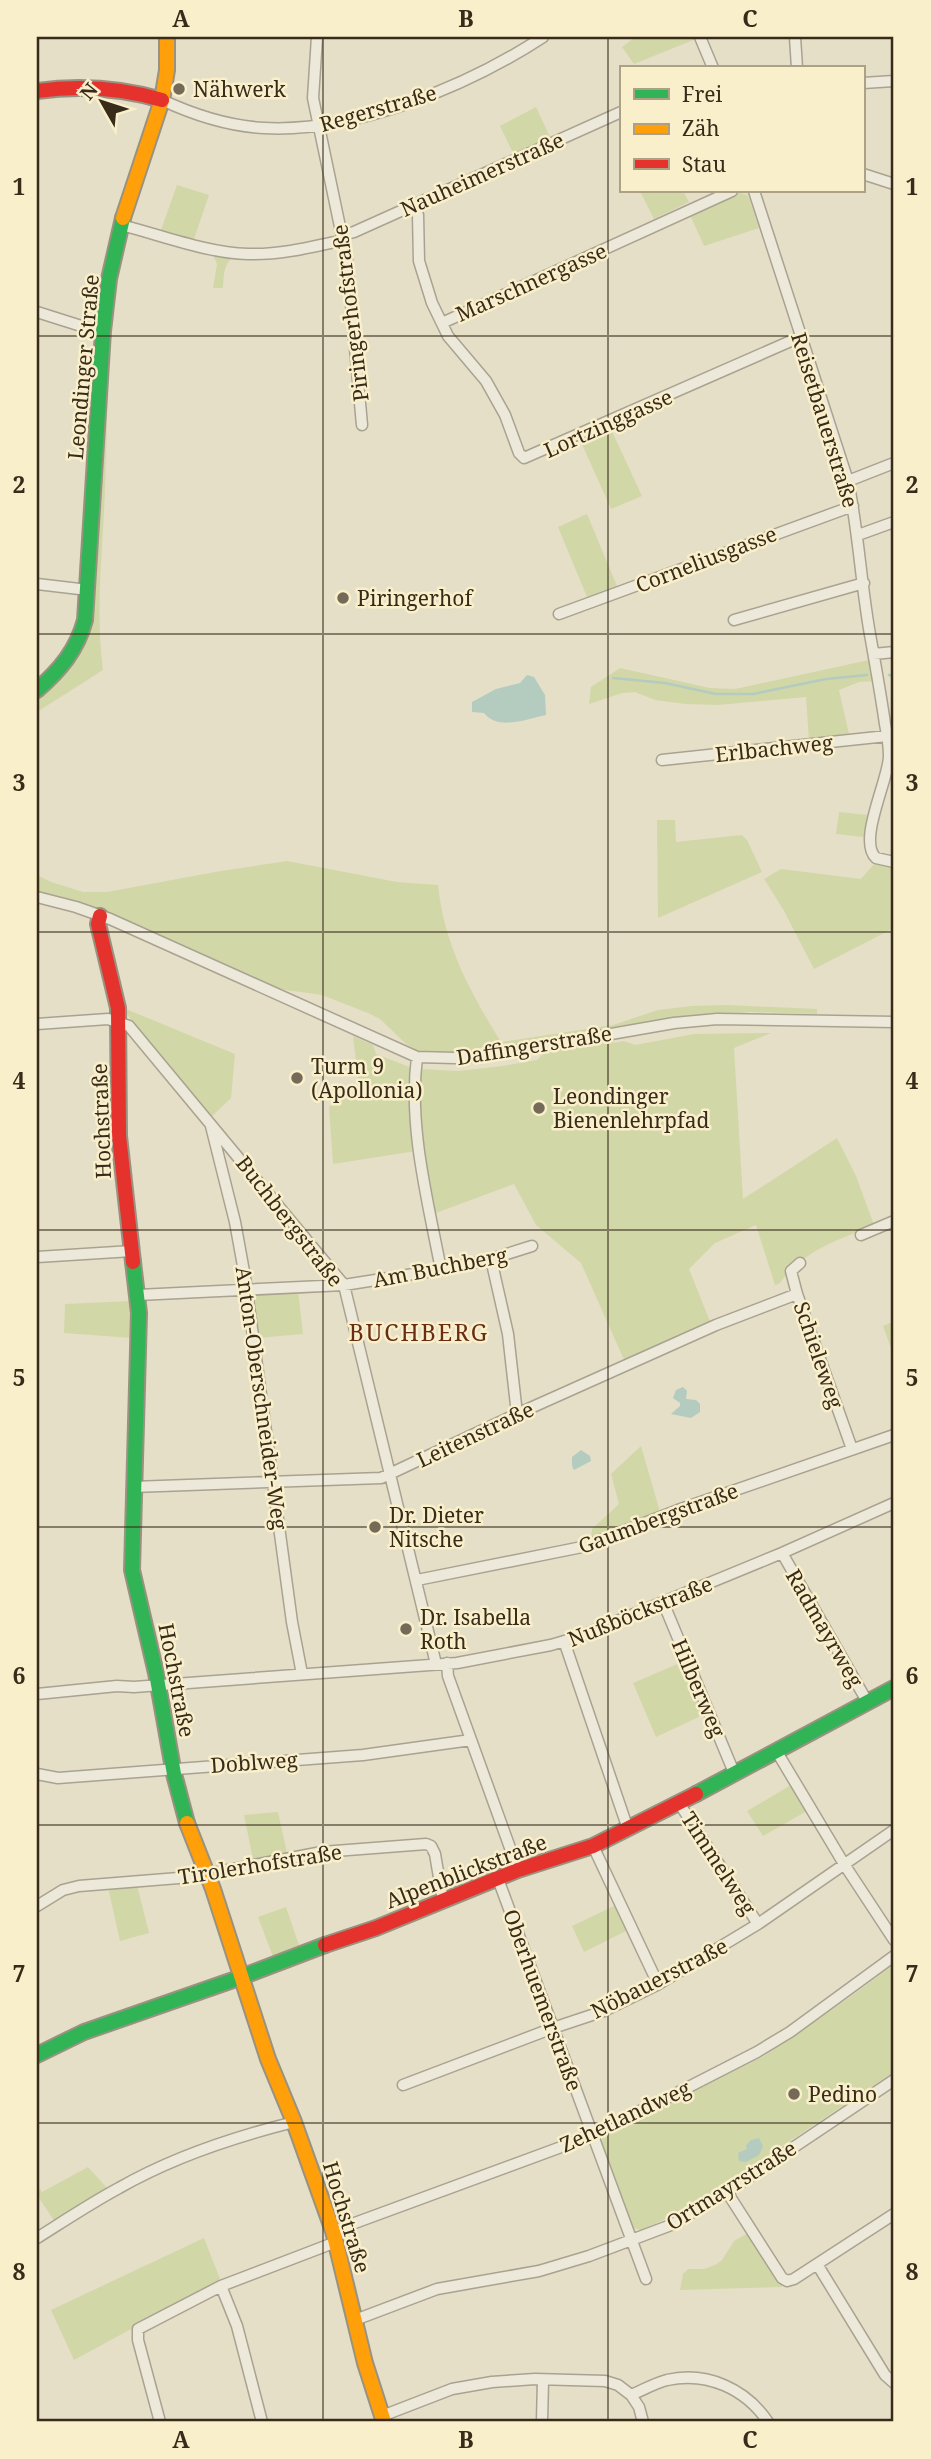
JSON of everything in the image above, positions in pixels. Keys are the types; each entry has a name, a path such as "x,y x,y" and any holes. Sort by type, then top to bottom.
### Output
{"street":[{"name":"Leondinger Straße","path":"37,690 62,667 76,649 85,620 89,590 103,331 109,279 121,225 162,100 167,70 167,37"},
{"name":"Piringerhofstraße","path":"317,37 312,84 318,127 343,238 362,425"},
{"name":"Regerstraße","path":"162,100 210,119 246,126 318,127 437,92 501,62 543,37"},
{"path":"700,37 712,66"},
{"path":"795,37 797,66"},
{"path":"864,83 894,82"},
{"path":"37,91 59,88 100,89 136,93 162,100"},
{"name":"Nauheimerstraße","path":"121,225 224,251 247,254 291,252 343,238 620,111"},
{"path":"864,174 894,184"},
{"name":"Marschnergasse","path":"414,205 418,215 417,251 422,277 442,323 730,192"},
{"name":"Reisetbauerstraße","path":"754,192 848,481 874,654"},
{"path":"37,312 103,331"},
{"name":"Lortzinggasse","path":"442,323 452,341 486,381 505,415 519,453 524,458 800,337"},
{"path":"848,481 894,463"},
{"name":"Corneliusgasse","path":"559,614 853,506"},
{"path":"858,535 894,522"},
{"path":"734,620 864,583"},
{"path":"37,584 89,590"},
{"path":"894,652 874,654 887,736 888,765 874,817 870,845 874,856 894,862"},
{"name":"Erlbachweg","path":"662,760 887,736"},
{"name":"Daffingerstraße","path":"37,897 100,916 417,1057 491,1055 674,1023 716,1019 894,1022"},
{"name":"Hochstraße","path":"100,916 98,924 118,1008 119,1136 138,1295 132,1570 183,1813 268,2059 294,2122 334,2236 383,2419"},
{"path":"37,1024 108,1020 119,1023"},
{"name":"Buchbergstraße","path":"119,1023 129,1026 344,1285 417,1580 442,1664"},
{"path":"417,1057 417,1127 441,1270"},
{"name":"Anton-Oberschneider-Weg","path":"211,1123 235,1222 247,1290 292,1622 302,1675"},
{"path":"861,1235 894,1221"},
{"name":"Am Buchberg","path":"138,1295 344,1285 441,1270 491,1259 532,1246"},
{"path":"37,1257 132,1251"},
{"path":"491,1259 508,1334 517,1413"},
{"name":"Schieleweg","path":"800,1263 791,1271 797,1294 852,1449"},
{"name":"Leitenstraße","path":"133,1487 381,1478 517,1413 716,1325 797,1294"},
{"name":"Gaumbergstraße","path":"417,1580 582,1547 678,1510 894,1435"},
{"name":"Nußböckstraße","path":"37,1694 442,1664 564,1641 782,1553 894,1503"},
{"name":"Radmayrweg","path":"782,1553 868,1703"},
{"name":"Hilberweg","path":"663,1602 735,1774"},
{"path":"564,1641 628,1829"},
{"path":"442,1664 518,1870"},
{"name":"Alpenblickstraße","path":"37,2055 84,2032 241,1977 350,1935 376,1928 518,1870 593,1846 777,1752 894,1688"},
{"name":"Doblweg","path":"37,1774 58,1778 363,1755 471,1740"},
{"path":"777,1752 844,1864 894,1940"},
{"name":"Timmelweg","path":"679,1803 758,1924"},
{"name":"Nöbauerstraße","path":"403,2085 604,2011 658,1984 758,1924 894,1830"},
{"name":"Tirolerhofstraße","path":"37,1906 70,1887 206,1874 322,1852 426,1844 432,1846 435,1854 443,1901"},
{"path":"593,1846 658,1984"},
{"name":"Oberhuemerstraße","path":"498,1879 646,2279"},
{"name":"Zehetlandweg","path":"160,2422 137,2333 141,2327 221,2286 334,2236 593,2134 757,2052 894,1956"},
{"name":"Ortmayrstraße","path":"355,2320 425,2293 539,2271 632,2241 671,2225 727,2192 894,2080"},
{"path":"37,2238 121,2186 179,2159 233,2138 294,2122"},
{"path":"727,2192 784,2280 794,2279 894,2214"},
{"path":"817,2264 885,2375 894,2383"},
{"path":"221,2286 237,2326 262,2422"},
{"path":"631,2395 670,2379 707,2380 724,2384 741,2393 768,2422"},
{"path":"542,2422 543,2380"},
{"path":"383,2419 409,2404 459,2388 492,2382 543,2380 606,2381 618,2385 631,2395 639,2407 643,2422"}],"green space":[{"path":"635,37 696,39 634,64 622,47"},
{"path":"536,107 551,139 514,155 500,126"},
{"path":"177,185 209,195 194,239 161,230"},
{"path":"640,192 684,192 689,202 654,219"},
{"path":"739,193 749,198 759,228 704,246 690,215"},
{"path":"212,252 236,257 226,265 223,288 213,288 217,264"},
{"path":"118,281 109,358 100,580 103,670 37,712 37,697 61,675 76,656 91,618 112,292"},
{"path":"610,427 642,496 611,509 581,442 605,430 607,434 611,432"},
{"path":"587,514 617,586 587,597 558,527"},
{"path":"869,660 876,681 859,682 839,690 849,734 809,740 806,697 718,705 655,700 635,692 622,693 589,704 591,687 620,668 710,688 735,689"},
{"path":"839,812 867,815 864,837 836,834"},
{"path":"657,820 675,820 676,842 742,835 762,872 658,918"},
{"path":"287,861 397,882 438,885 446,927 460,967 501,1042 613,1025 658,1010 692,1006 817,1009 817,1014 751,1012 683,1017 482,1052 426,1054 405,1043 380,1019 368,1013 322,995 279,989 90,906 37,893 37,875 83,892 107,892"},
{"path":"880,862 894,865 894,928 814,969 764,879 781,869 861,879 874,864"},
{"path":"121,1007 235,1054 231,1098 211,1117"},
{"path":"771,1033 734,1048 743,1199 837,1138 856,1176 874,1225 810,1255 775,1285 756,1225 715,1243 689,1269 711,1324 625,1362 581,1263 536,1225 514,1184 436,1213 420,1126 420,1069 458,1071 503,1066 537,1060 546,1051 610,1039 614,1043 624,1041 635,1045 694,1034"},
{"path":"353,1036 373,1045 376,1054 412,1068 411,1124 416,1151 333,1164 329,1107 359,1088"},
{"path":"256,1291 298,1291 303,1334 257,1338 251,1297"},
{"path":"131,1301 132,1338 64,1333 65,1304"},
{"path":"894,1321 894,1357 883,1326"},
{"path":"641,1446 660,1512 591,1539 592,1529 619,1504 611,1474"},
{"path":"682,1662 705,1714 656,1737 633,1683"},
{"path":"791,1785 807,1811 763,1836 747,1811"},
{"path":"278,1812 287,1853 253,1859 244,1815"},
{"path":"137,1885 149,1933 120,1941 108,1887"},
{"path":"616,1905 628,1930 584,1952 572,1926"},
{"path":"286,1907 301,1951 275,1962 258,1917"},
{"path":"894,1964 894,2072 685,2210 641,2230 633,2228 601,2143 603,2136 764,2056"},
{"path":"88,2167 108,2189 55,2222 37,2191 40,2189 42,2192"},
{"path":"748,2233 782,2287 680,2290 683,2274 688,2269 704,2269 717,2264 734,2241"},
{"path":"204,2238 220,2279 216,2283 74,2360 51,2310"}],"shaded area":[{"path":"527,675 534,677 545,695 546,715 505,723 484,713 472,712 472,702 496,689 520,683"},
{"path":"683,1387 687,1391 686,1399 696,1400 700,1404 700,1412 691,1418 671,1414 680,1406 673,1398 676,1390"},
{"path":"581,1450 590,1456 591,1461 574,1470 572,1457"},
{"path":"759,2138 763,2146 759,2155 746,2162 739,2161 738,2153 747,2149 746,2145 751,2140"}],"waterway":[{"path":"613,678 665,683 716,694 753,694 826,679 867,675"},
{"path":"889,675 894,676"}],"traffic: fast":[{"path":"37,690 67,659 85,620 103,331 109,279 123,218"},
{"path":"133,1262 139,1313 132,1570 156,1673 174,1774 187,1823"},
{"path":"696,1794 894,1688"},
{"path":"37,2055 84,2032 325,1945"}],"traffic: slow":[{"path":"123,218 162,100 167,70 167,37"},
{"path":"187,1823 213,1889 268,2059 333,2231 365,2363 384,2422"}],"traffic: jam":[{"path":"37,91 100,89 162,100"},
{"path":"100,916 98,924 118,1008 119,1136 133,1262"},
{"path":"325,1945 376,1928 518,1870 593,1846 696,1794"}],"place":[{"name":"Nähwerk","path":"179,89"},
{"name":"Piringerhof","path":"343,598"},
{"name":"Turm 9 (Apollonia)","path":"297,1078"},
{"name":"Leondinger Bienenlehrpfad","path":"539,1108"},
{"name":"Dr. Dieter Nitsche","path":"375,1527"},
{"name":"Dr. Isabella Roth","path":"406,1629"},
{"name":"Pedino","path":"794,2094"}],"district":[{"name":"BUCHBERG","path":"419,1332"}]}
